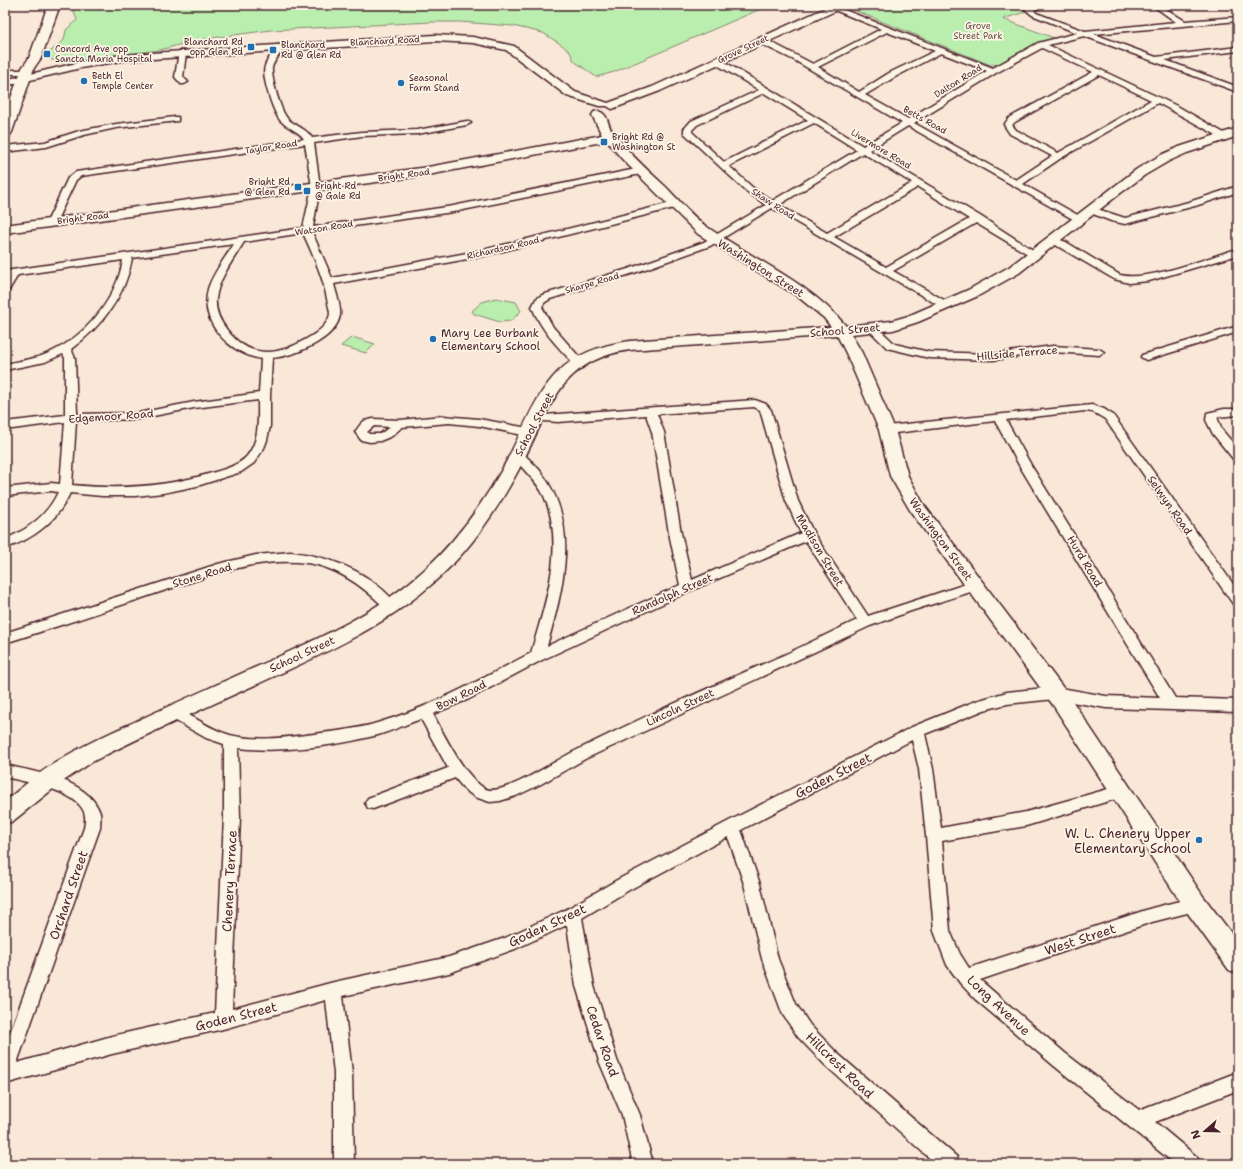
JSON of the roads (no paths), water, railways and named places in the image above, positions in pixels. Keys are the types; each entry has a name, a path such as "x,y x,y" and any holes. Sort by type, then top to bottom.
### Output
{"main road":[{"path":"5,132 35,58 54,5"},
{"path":"5,149 28,76"}],"street":[{"path":"1043,5 1029,9 1034,14 1238,90"},
{"path":"1155,5 1184,24"},
{"path":"837,7 887,29 994,71"},
{"name":"Grove Street","path":"606,110 717,62 837,7"},
{"name":"Dalton Road","path":"715,239 994,71 1049,42 1086,33 1238,19"},
{"path":"813,67 887,29"},
{"name":"Blanchard Road","path":"5,83 28,76 121,58 428,38 487,42 510,48 571,94 606,110"},
{"name":"Betts Road","path":"762,41 781,49 813,67 859,95 1078,219"},
{"path":"1041,46 1232,134"},
{"path":"240,241 218,274 211,293 211,310 217,326 244,351 255,356 282,354 298,349 321,335 333,321 335,313 329,282 307,231 316,187 309,141 305,134 285,121 277,108 267,72 268,67 281,47"},
{"path":"1156,59 1238,49"},
{"path":"859,95 892,75 942,50"},
{"path":"182,53 179,77 184,82"},
{"path":"35,58 46,64 63,66 81,65"},
{"name":"Livermore Road","path":"717,62 864,149 1034,254"},
{"path":"5,72 28,76"},
{"path":"1058,156 1013,132 1008,125 1012,120 1099,72"},
{"path":"1226,86 1238,84"},
{"name":"Shaw Road","path":"765,90 694,124 688,129 688,133 749,189 827,237 947,306"},
{"path":"1017,184 1058,156 1158,100"},
{"path":"606,110 609,135"},
{"path":"5,149 46,144 95,129 175,119"},
{"path":"724,165 814,120"},
{"name":"Taylor Road","path":"52,222 66,189 72,178 76,175 309,141 362,134 413,132 467,123"},
{"name":"School Street","path":"5,814 67,766 174,713 356,629 422,584 458,547 483,515 518,455 531,425 556,382 578,362 617,347 842,331 893,325 913,319 947,306 997,281 1091,210 1117,188 1165,158 1183,150 1232,134"},
{"name":"Washington Street","path":"609,135 640,171 703,231 766,269 802,293 829,315 842,331 854,353 887,430 899,476 917,508 1055,693 1194,904 1238,962"},
{"name":"Bright Road","path":"5,229 428,171 609,135"},
{"name":"Watson Road","path":"10,273 240,241 453,209 640,171"},
{"path":"827,237 919,183"},
{"path":"1091,210 1114,219 1125,221 1192,204 1238,189"},
{"name":"Richardson Road","path":"329,282 499,250 675,205"},
{"path":"886,271 977,218"},
{"name":"Sharpe Road","path":"578,362 559,342 539,314 537,307 540,301 553,294 631,271 687,252 715,239"},
{"path":"1052,240 1063,244 1117,277 1128,280 1146,279 1238,252"},
{"path":"5,367 52,356 66,348 95,323 119,290 125,275 128,256"},
{"path":"5,288 10,273"},
{"name":"Hillside Terrace","path":"872,328 891,346 929,354 993,357 1053,349 1099,352"},
{"path":"1146,357 1238,329"},
{"path":"5,544 17,539 42,523 58,506 66,488 71,418 70,358 66,348"},
{"path":"5,492 43,488 66,488 102,492 163,490 197,482 237,469 250,460 258,448 264,426 264,396 267,356"},
{"name":"Edgemoor Road","path":"5,426 71,418 138,416 194,405 264,396"},
{"name":"Madison Street","path":"651,412 755,403 761,405 767,416 792,501 808,535 865,622"},
{"name":"Selwyn Road","path":"999,418 1084,408 1100,410 1109,417 1238,601"},
{"path":"399,424 448,419 486,424 531,425 558,418 651,412 658,432 675,533 687,587"},
{"path":"1238,412 1220,412 1212,415 1210,419 1214,428 1238,457"},
{"path":"887,430 999,418"},
{"name":"Hurd Road","path":"999,418 1025,465 1171,704"},
{"path":"518,455 536,475 551,499 559,522 561,546 558,577 537,656"},
{"name":"Randolph Street","path":"537,656 687,587 808,535"},
{"name":"Stone Road","path":"5,638 218,569 241,563 285,556 304,557 339,568 362,581 391,606"},
{"name":"Lincoln Street","path":"424,712 460,776 477,792 490,796 504,794 527,784 574,758 645,724 865,622 916,604 975,586"},
{"name":"Bow Road","path":"174,713 212,734 231,741 258,744 330,738 376,729 424,712 464,695 537,656"},
{"name":"Goden Street","path":"5,1075 112,1045 223,1020 334,990 449,965 509,944 573,914 623,885 732,827 917,731 981,705 1007,698 1055,693 1106,702 1238,706"},
{"name":"Long Avenue","path":"917,731 926,769 934,836 942,930 953,958 966,976 981,992 1059,1059 1190,1164"},
{"name":"Chenery Terrace","path":"223,1020 232,818 231,741"},
{"name":"Orchard Street","path":"5,770 66,788 87,802 93,813 92,828 5,1072"},
{"path":"373,803 458,771"},
{"path":"934,836 1026,819 1120,792"},
{"name":"Hillcrest Road","path":"732,827 752,884 770,960 789,1009 804,1031 831,1059 950,1164"},
{"name":"West Street","path":"966,976 1152,915 1194,904"},
{"name":"Cedar Road","path":"573,914 587,993 608,1061 631,1115 643,1164"},
{"path":"334,990 343,1073 344,1164"},
{"path":"1137,1120 1238,1081"}],"place":[{"name":"Blanchard Rd opp Glen Rd","path":"251,47"},
{"name":"Blanchard Rd @ Glen Rd","path":"273,50"},
{"name":"Concord Ave opp Sancta Maria Hospital","path":"47,54"},
{"name":"Beth El Temple Center","path":"84,81"},
{"name":"Seasonal Farm Stand","path":"401,83"},
{"name":"Bright Rd @ Washington St","path":"604,142"},
{"name":"Bright Rd @ Glen Rd","path":"298,187"},
{"name":"Bright Rd @ Gale Rd","path":"307,191"},
{"name":"Mary Lee Burbank Elementary School","path":"433,339"},
{"name":"W. L. Chenery Upper Elementary School","path":"1199,840"}],"park label":[{"name":"Grove Street Park","path":"978,32"}]}
